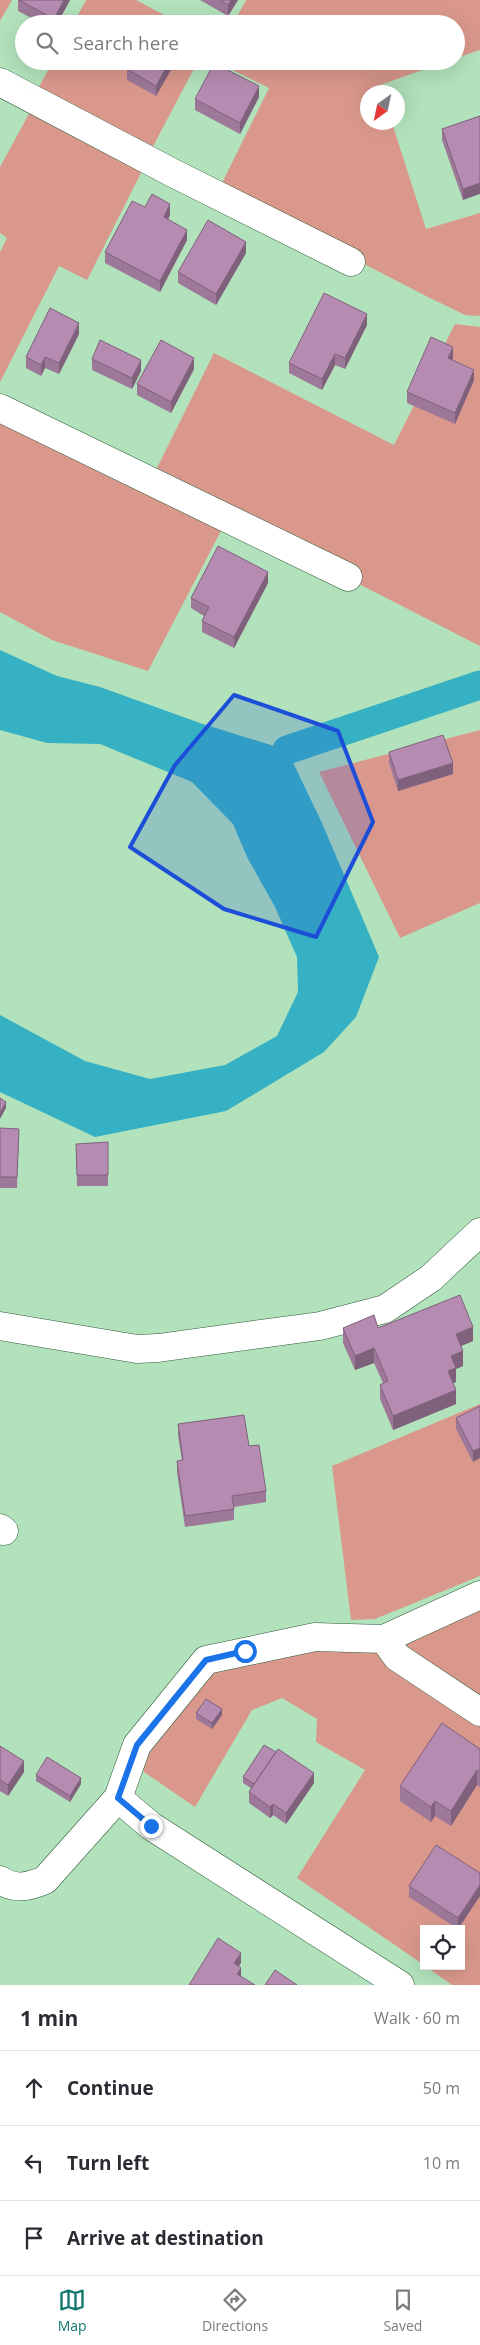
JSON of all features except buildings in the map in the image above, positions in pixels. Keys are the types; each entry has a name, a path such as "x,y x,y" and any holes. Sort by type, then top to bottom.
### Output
{"street":[{"path":"0,82 171,172 351,262"},
{"path":"0,408 348,577"},
{"path":"0,1326 137,1349 158,1348 320,1326 385,1309 431,1278 480,1232"},
{"path":"0,1880 9,1886 28,1887 45,1880 118,1798 137,1745 206,1660 315,1636 384,1639 480,1595"},
{"path":"384,1639 398,1657 480,1712"},
{"path":"118,1798 151,1826 400,1985"}],"highlighted area":[{"path":"234,695 338,731 373,822 316,937 224,909 130,847 175,765"}],"shaded area":[{"path":"0,0 12,0 0,21"},
{"path":"86,0 136,0 164,15 78,15"},
{"path":"246,0 480,0 480,50 465,55 465,15 238,15"},
{"path":"48,70 193,70 149,154 34,96"},
{"path":"232,70 422,70 380,85 360,85 360,130 394,130 426,229 480,213 480,316 465,315 219,189 269,88"},
{"path":"31,110 144,167 87,280 59,266 0,382 0,252 7,238 0,233 0,167"},
{"path":"455,324 480,327 480,646 152,478 214,353 394,445"},
{"path":"0,414 223,527 148,671 52,640 0,612"},
{"path":"480,730 480,903 400,938 319,772"},
{"path":"480,1404 480,1576 375,1619 351,1620 332,1466"},
{"path":"480,1609 480,1703 405,1653 405,1639"},
{"path":"364,1636 480,1721 480,1985 452,1985 431,1970 465,1970 465,1925 420,1925 420,1962 297,1878 365,1770 316,1742 317,1719 282,1698 252,1710 195,1807 144,1772 140,1760 196,1670"}],"water":[{"path":"0,650 57,676 100,687 200,723 287,750 322,823 379,957 356,1017 324,1052 226,1111 95,1137 0,1092 0,1015 85,1061 150,1079 225,1065 277,1036 298,992 297,957 275,907 247,857 233,824 192,782 100,744 47,743 0,730"}],"waterway":[{"path":"287,750 480,685"}],"route":[{"path":"151,1826 118,1798 137,1745 206,1660 245,1651"}]}
